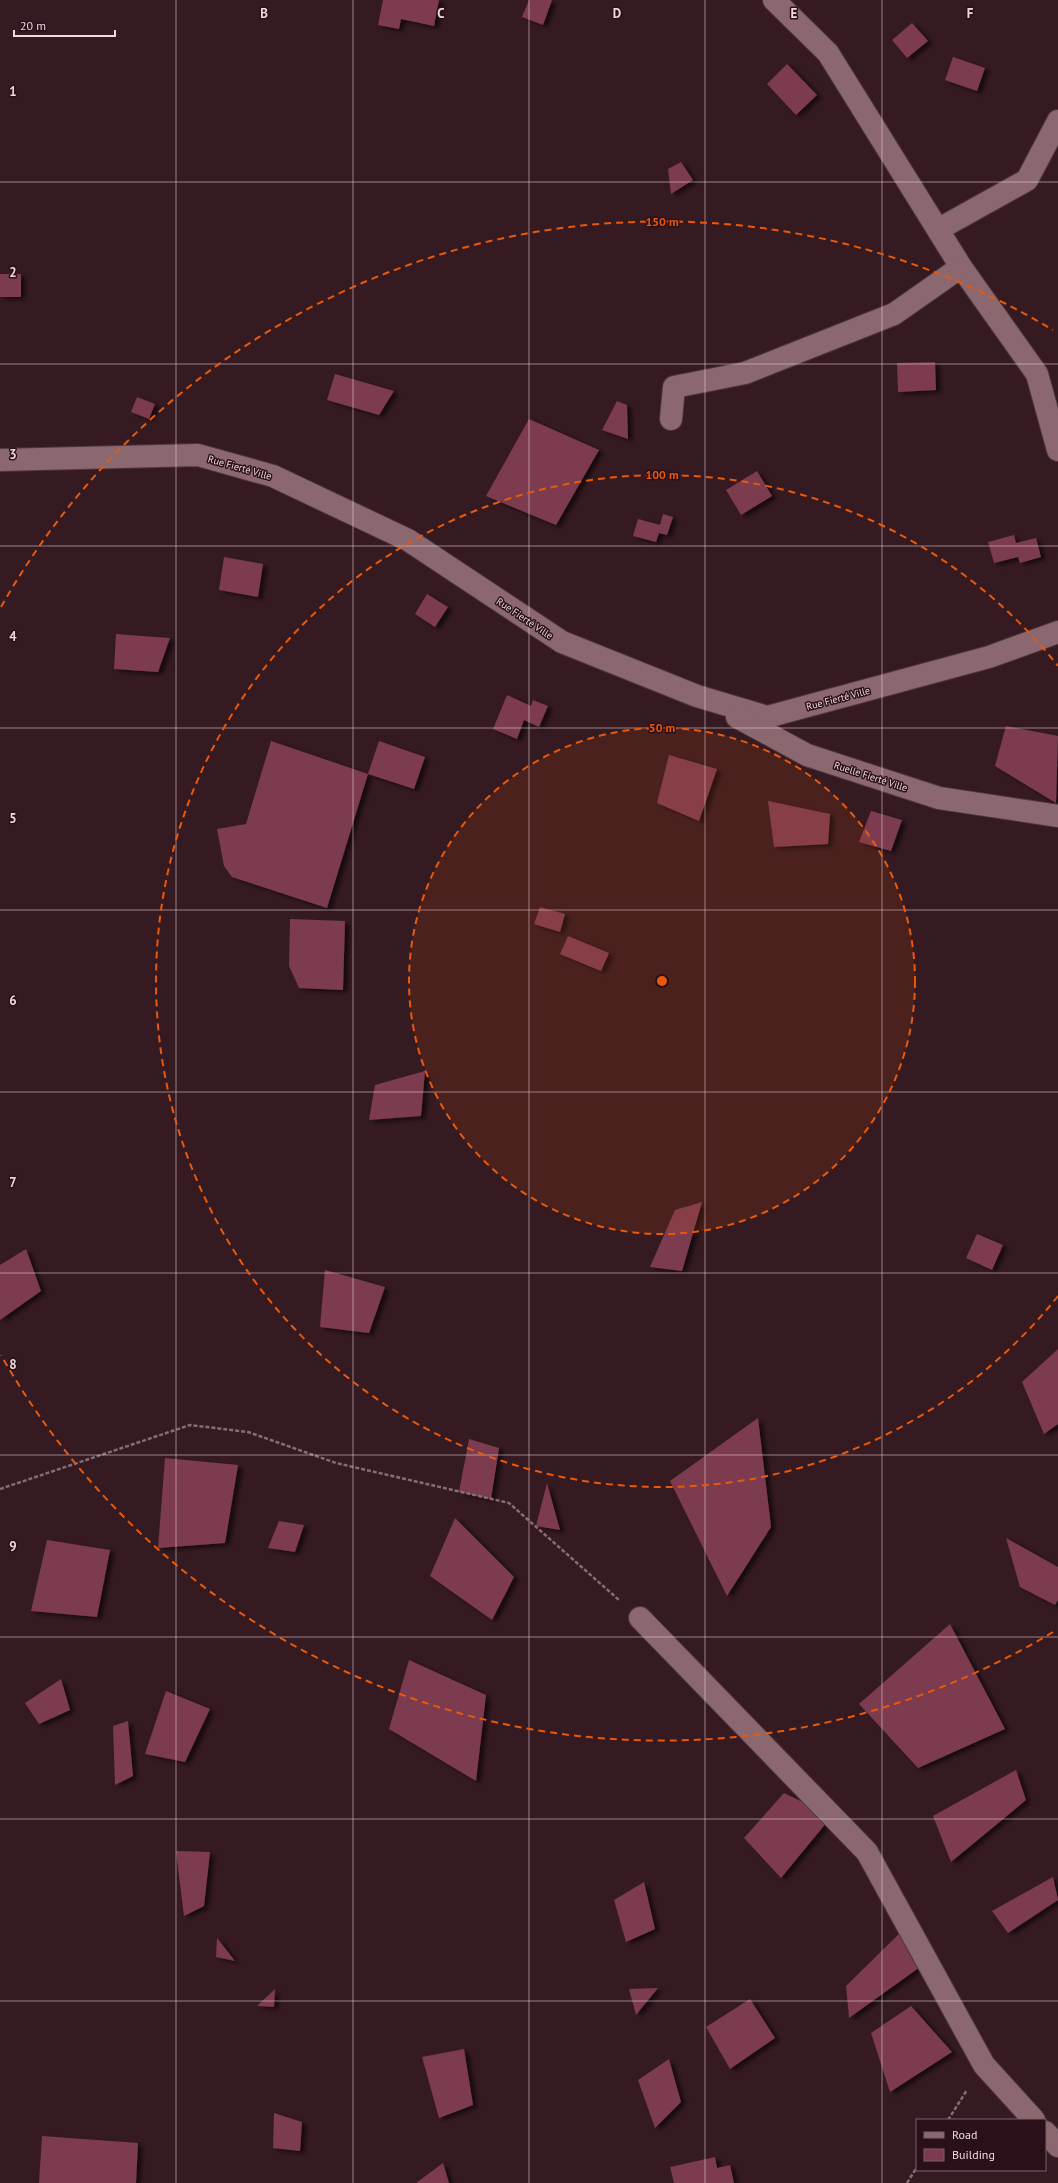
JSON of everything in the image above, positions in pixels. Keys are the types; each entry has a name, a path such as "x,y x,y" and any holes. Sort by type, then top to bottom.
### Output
{"street":[{"path":"774,0 828,53 961,267 1036,374 1058,450"},
{"path":"938,229 1028,180 1058,122"},
{"path":"671,419 674,387 746,374 894,314 961,267"},
{"name":"Rue Fierté Ville","path":"0,460 198,455 273,476 408,540 562,642 697,696 767,717 990,657 1058,632"},
{"name":"Ruelle Fierté Ville","path":"697,696 807,755 939,798 1058,816"},
{"path":"640,1618 867,1852 984,2065 1033,2119"},
{"path":"1046,2133 1058,2146"}],"path":[{"path":"0,1489 190,1425 248,1432 336,1463 509,1503 640,1618"},
{"path":"949,2119 984,2065"},
{"path":"907,2183 916,2169"}],"building":[{"path":"383,0 439,0 434,26 401,19 399,29 378,25"},
{"path":"529,0 552,0 543,25 522,17"},
{"path":"912,23 928,41 907,58 892,40"},
{"path":"953,57 985,68 977,91 945,80"},
{"path":"787,64 817,95 796,115 767,84"},
{"path":"681,162 693,180 671,194 668,169"},
{"path":"0,274 21,274 21,297 0,297"},
{"path":"935,362 936,390 898,392 897,363"},
{"path":"335,374 394,391 379,415 327,400"},
{"path":"137,397 155,404 149,419 131,412"},
{"path":"617,401 627,405 628,439 602,430"},
{"path":"529,419 599,450 556,525 486,496"},
{"path":"757,471 772,496 741,515 726,490"},
{"path":"663,514 673,517 667,535 659,533 656,542 633,536 638,519 660,525"},
{"path":"1014,535 1016,543 1036,538 1041,557 1020,563 1018,557 994,563 988,542"},
{"path":"224,557 263,564 258,597 219,590"},
{"path":"427,594 448,607 435,627 415,614"},
{"path":"116,634 170,638 158,672 114,669"},
{"path":"507,695 531,706 533,700 548,706 539,727 524,720 517,739 493,729"},
{"path":"1006,726 1058,736 1056,803 995,766"},
{"path":"271,741 368,774 327,908 232,877 224,866 217,829 246,824"},
{"path":"379,741 425,757 414,789 368,774"},
{"path":"669,755 717,769 699,821 657,803"},
{"path":"768,801 830,814 828,844 774,847"},
{"path":"871,811 902,820 891,851 859,842"},
{"path":"540,907 565,914 560,932 534,924"},
{"path":"290,919 345,921 343,990 299,988 289,966"},
{"path":"568,936 609,953 601,971 560,954"},
{"path":"425,1071 421,1116 369,1120 375,1085"},
{"path":"702,1202 682,1271 650,1267 675,1210"},
{"path":"977,1234 1003,1245 992,1270 966,1258"},
{"path":"26,1249 41,1291 0,1320 0,1265"},
{"path":"325,1270 385,1287 369,1333 320,1327"},
{"path":"1058,1349 1058,1424 1044,1434 1022,1382"},
{"path":"758,1418 771,1527 727,1596 670,1481"},
{"path":"469,1439 499,1448 491,1499 459,1492"},
{"path":"165,1458 238,1465 225,1543 158,1548"},
{"path":"547,1483 560,1530 536,1526"},
{"path":"455,1518 514,1577 492,1620 430,1576"},
{"path":"279,1521 304,1525 295,1552 268,1548"},
{"path":"1006,1538 1058,1567 1058,1600 1055,1605 1020,1587"},
{"path":"47,1540 110,1550 97,1617 31,1611"},
{"path":"950,1624 1005,1729 918,1768 859,1704"},
{"path":"409,1660 486,1695 476,1781 389,1729"},
{"path":"61,1679 70,1710 39,1724 25,1703"},
{"path":"166,1691 210,1709 185,1762 145,1754"},
{"path":"128,1721 133,1776 115,1785 113,1726"},
{"path":"1016,1770 1026,1800 951,1862 933,1816"},
{"path":"784,1793 832,1816 781,1878 744,1838"},
{"path":"176,1851 210,1852 204,1906 184,1916"},
{"path":"1053,1877 1058,1900 1008,1933 992,1911"},
{"path":"644,1882 655,1929 626,1942 614,1900"},
{"path":"907,1926 927,1962 849,2018 846,1986"},
{"path":"217,1938 235,1961 216,1957"},
{"path":"658,1988 636,2015 629,1989"},
{"path":"275,1989 274,2007 257,2006"},
{"path":"750,1999 775,2038 730,2069 706,2027"},
{"path":"911,2006 952,2052 890,2092 871,2033"},
{"path":"464,2049 473,2105 439,2118 422,2057"},
{"path":"669,2059 681,2102 655,2128 638,2080"},
{"path":"274,2113 302,2122 300,2151 273,2148"},
{"path":"42,2136 138,2143 136,2183 39,2183"},
{"path":"715,2157 717,2168 730,2165 734,2183 674,2183 670,2167"},
{"path":"443,2163 449,2183 416,2183"}]}
